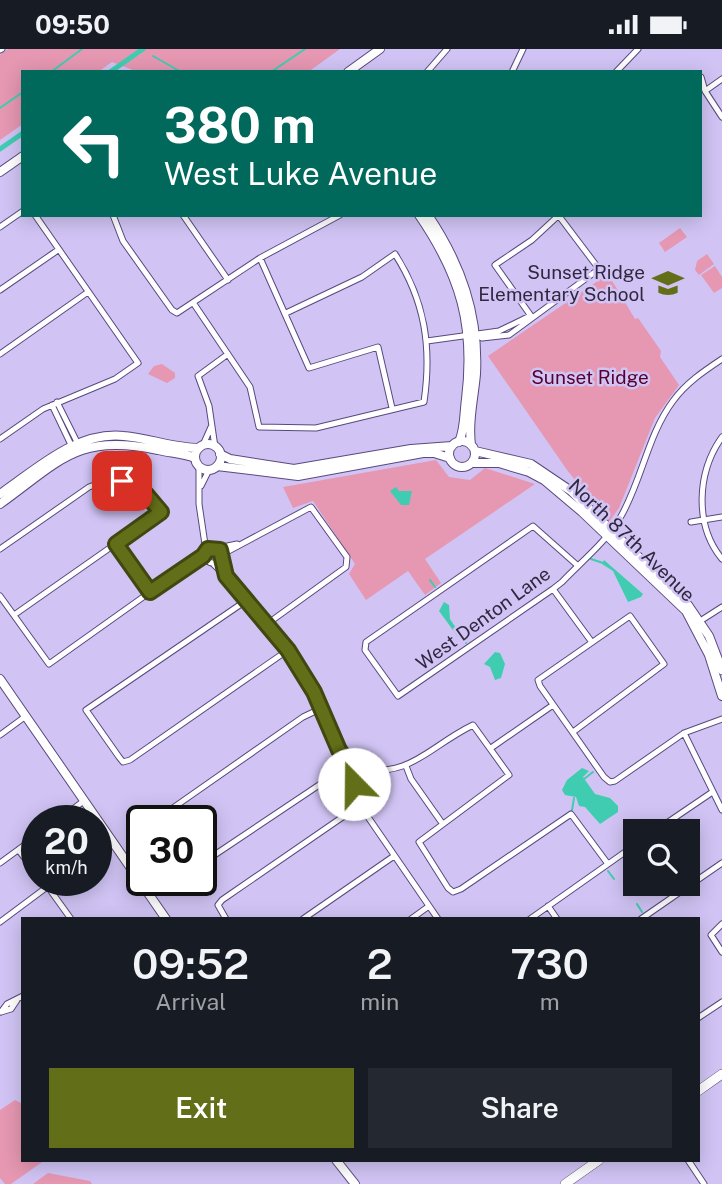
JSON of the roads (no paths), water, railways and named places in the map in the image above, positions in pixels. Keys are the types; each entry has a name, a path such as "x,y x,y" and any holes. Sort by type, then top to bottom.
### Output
{"main road":[{"path":"700,1090 722,1074"},
{"path":"565,1184 596,1162"}],"street":[{"path":"351,70 380,49"},
{"path":"429,70 447,49"},
{"path":"513,70 523,49"},
{"path":"618,70 638,49"},
{"path":"705,91 722,79"},
{"path":"702,80 705,91 722,117"},
{"path":"0,172 21,157"},
{"path":"0,227 21,212"},
{"path":"0,439 54,403 115,379 138,363 35,217"},
{"path":"114,217 123,241 172,310 177,313 260,258 337,217"},
{"path":"184,217 228,280"},
{"path":"0,494 76,448 103,444 125,444 213,468 298,476 423,453 434,453 450,459 463,429 472,336 455,279 420,217"},
{"path":"429,217 460,272 469,299 472,336 472,463"},
{"path":"531,316 495,265 558,217"},
{"path":"427,341 472,336 497,337 512,333 531,316 599,269 560,217"},
{"path":"0,290 58,250"},
{"path":"194,304 250,387 259,427 277,430 316,428 424,402 427,341 419,299 395,254 362,277 286,313"},
{"path":"260,258 309,368 378,347 393,408"},
{"path":"0,354 88,292"},
{"path":"472,336 509,326 531,316"},
{"path":"509,326 512,333"},
{"path":"201,486 213,468 218,451 211,427 209,406 198,376 228,354"},
{"name":"West Denton Lane","path":"577,565 533,526 364,645 398,696 553,589 577,565 609,533 630,500 655,433 669,407 691,381 722,359"},
{"path":"54,403 76,448"},
{"path":"211,427 197,462 205,552 210,563 226,576 288,650 322,708 339,750 352,768 358,802"},
{"name":"North 87th Avenue","path":"76,448 115,435 201,447 218,451 230,459 294,469 456,444 518,459 545,471 571,491 609,533"},
{"path":"722,437 705,472 702,496 704,519 722,559"},
{"path":"0,503 76,448"},
{"name":"North 87th Avenue","path":"450,459 459,467 472,463 499,463 544,479 675,589 722,670"},
{"path":"0,549 89,487 110,479 139,486 161,512 14,615"},
{"path":"0,596 49,664 191,565 205,552 218,552 237,544 311,507 349,562 346,568 267,624"},
{"path":"691,522 722,517"},
{"path":"204,533 218,552 226,576"},
{"path":"116,544 150,592"},
{"path":"191,565 210,563 218,552"},
{"path":"553,589 591,641"},
{"path":"247,600 86,711 124,762 288,650"},
{"path":"697,623 722,607"},
{"path":"573,732 664,664 629,616 538,680 553,705 610,782 684,733 722,719"},
{"name":"North 87th Avenue","path":"697,623 722,696"},
{"path":"0,679 165,917"},
{"path":"491,748 553,705"},
{"path":"183,805 303,717 322,708"},
{"path":"0,735 26,716"},
{"path":"324,781 344,781 371,772 406,766 428,756 473,725 509,775 419,842 453,892 571,814 608,864"},
{"path":"684,733 711,793 722,810"},
{"path":"339,750 344,781 437,917"},
{"path":"406,766 411,779 442,823"},
{"path":"217,853 341,770 352,768 371,772"},
{"path":"673,819 711,793"},
{"path":"78,805 85,800"},
{"path":"225,917 218,905 358,802"},
{"path":"0,863 19,849 21,852"},
{"path":"533,917 623,853"},
{"path":"306,917 394,856"},
{"path":"644,917 722,863"},
{"path":"0,922 35,896"},
{"path":"54,896 70,917"},
{"path":"414,917 429,906"},
{"path":"548,906 556,917"},
{"path":"722,924 711,935 722,952"},
{"path":"0,1013 11,1009 20,998"},
{"path":"700,1017 722,1002"},
{"path":"338,1162 355,1184"},
{"path":"689,1162 704,1184"}],"waterway":[{"path":"54,70 82,49"},
{"path":"113,70 143,49"},
{"path":"274,70 305,49"},
{"path":"153,56 178,70"},
{"path":"0,108 21,93"},
{"path":"0,149 21,134"},
{"path":"591,559 603,563"},
{"path":"430,580 435,587"},
{"path":"461,636 466,643"},
{"path":"584,779 593,772"},
{"path":"572,810 574,798"},
{"path":"608,871 614,879"},
{"path":"637,904 642,912"}],"place":[{"name":"Sunset Ridge Elementary School","path":"668,283"}],"park label":[{"name":"Sunset Ridge","path":"590,377"}]}
